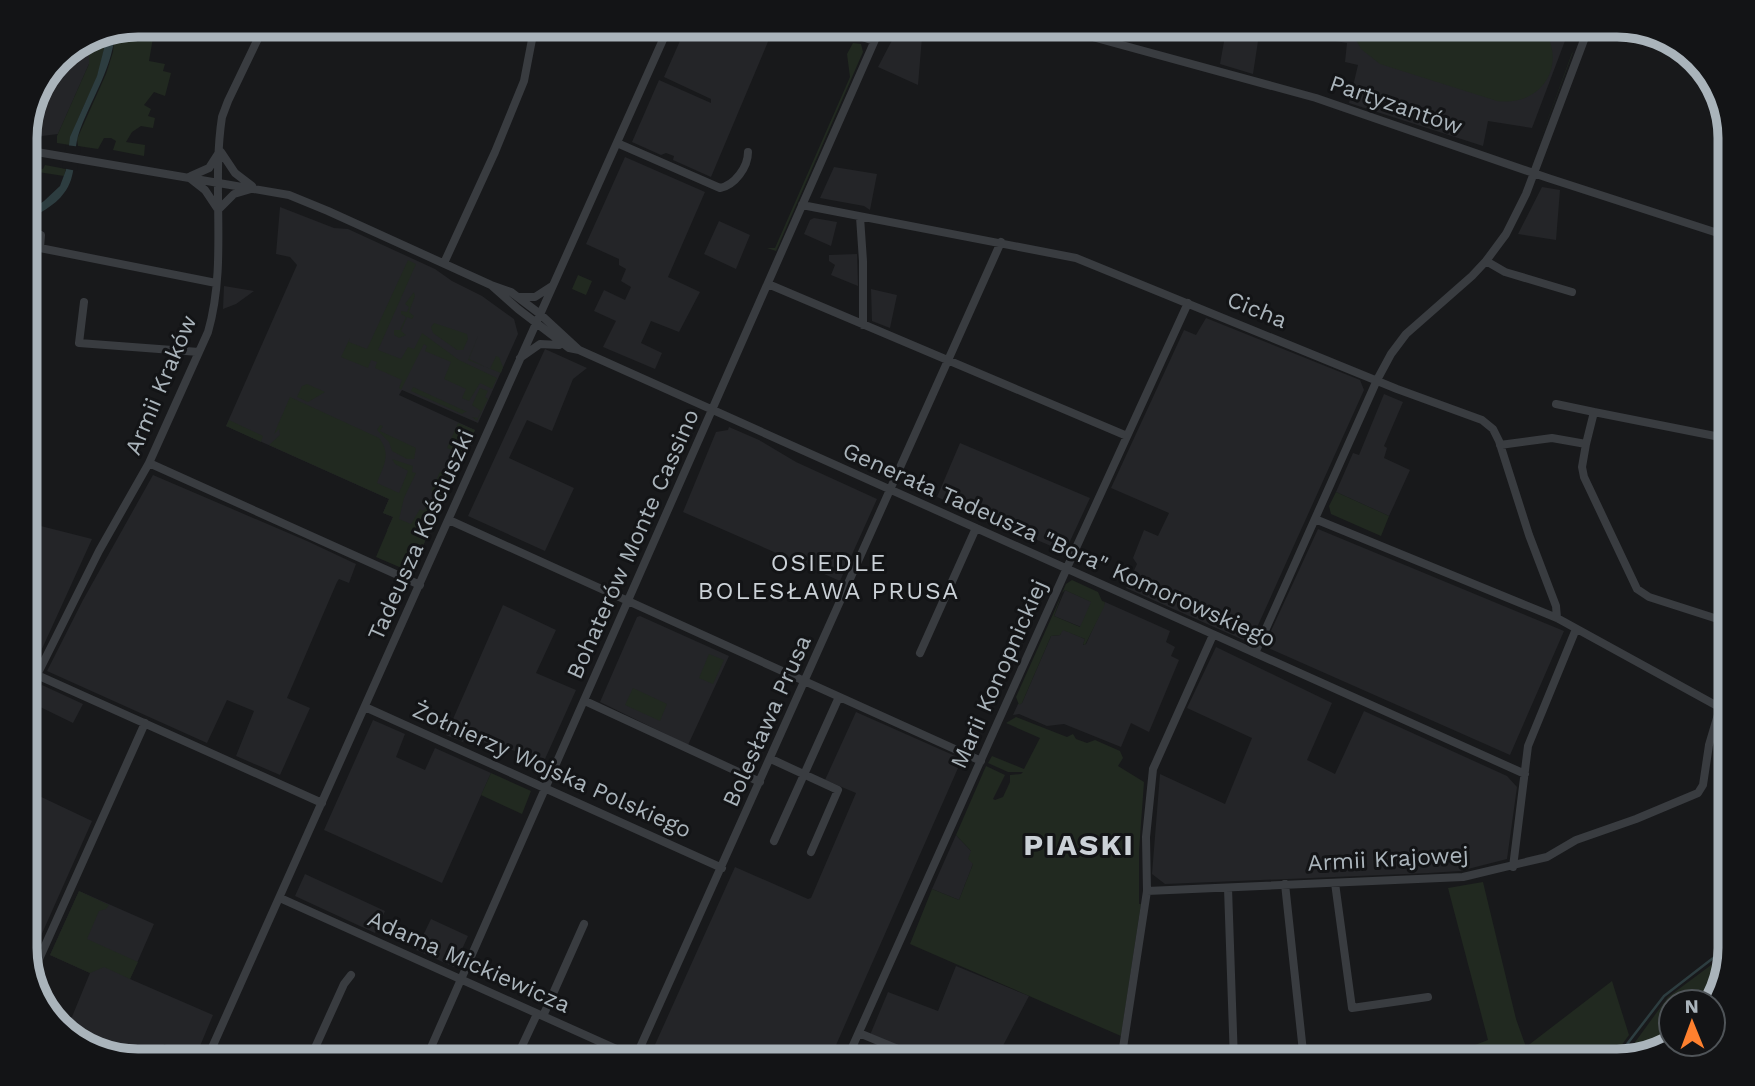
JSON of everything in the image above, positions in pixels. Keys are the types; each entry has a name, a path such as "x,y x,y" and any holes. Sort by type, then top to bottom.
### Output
{"street":[{"name":"Armii Kraków","path":"37,675 99,551 149,463 213,315 222,117 259,37"},
{"path":"443,263 495,152 524,81 532,37"},
{"name":"Tadeusza Kościuszki","path":"212,1049 664,37"},
{"path":"866,37 874,41"},
{"name":"Bohaterów Monte Cassino","path":"431,1049 876,37"},
{"name":"Partyzantów","path":"1093,37 1316,98 1718,233"},
{"path":"1255,653 1391,354 1406,334 1463,285 1486,261 1511,225 1534,173 1585,37"},
{"path":"617,143 716,187 730,185 737,175"},
{"path":"188,177 209,168 220,149 239,177 258,188"},
{"path":"37,152 289,195 491,285"},
{"path":"188,177 205,190 218,211 234,194 258,188"},
{"name":"Cicha","path":"802,205 1076,258 1482,420 1493,429 1500,445 1556,606 1557,618"},
{"path":"860,217 863,325"},
{"name":"Bolesława Prusa","path":"643,1049 1001,242"},
{"path":"40,248 216,283"},
{"path":"1486,261 1505,272 1572,292"},
{"path":"519,297 535,297 554,284"},
{"path":"768,284 1127,436"},
{"name":"Generała Tadeusza \"Bora\" Komorowskiego","path":"491,285 504,288 519,297 579,350"},
{"name":"Generała Tadeusza \"Bora\" Komorowskiego","path":"491,285 562,345 579,350 1525,774"},
{"path":"84,302 79,343 199,352"},
{"name":"Marii Konopnickiej","path":"852,1049 1188,303"},
{"path":"519,359 540,344 562,345"},
{"path":"1556,404 1718,437"},
{"path":"1594,412 1582,467 1584,477 1637,589 1649,597 1718,619"},
{"path":"1500,445 1552,438 1587,444"},
{"path":"149,463 420,585"},
{"path":"1315,519 1557,618 1718,707"},
{"path":"449,520 981,761"},
{"path":"920,653 976,528"},
{"path":"1513,866 1531,733 1576,629"},
{"path":"1123,1049 1147,891 1146,850 1153,769 1213,635"},
{"path":"37,675 323,803"},
{"path":"774,841 839,696"},
{"path":"585,701 760,782"},
{"name":"Żołnierzy Wojska Polskiego","path":"365,707 722,868"},
{"name":"Armii Krajowej","path":"1147,891 1452,878 1547,857 1576,840 1698,793 1703,785 1709,746 1718,715"},
{"path":"38,961 145,723"},
{"path":"777,746 784,765"},
{"path":"771,759 838,790 811,852"},
{"path":"1335,883 1352,1008 1428,998"},
{"path":"1285,884 1303,1049"},
{"path":"1228,888 1234,1049"},
{"name":"Adama Mickiewicza","path":"280,898 614,1049"},
{"path":"522,1049 584,924"},
{"path":"315,1049 344,984 351,975"},
{"path":"859,1033 897,1049"}],"shaded area":[{"path":"153,37 149,61 165,64 163,71 171,73 165,96 154,92 144,105 151,109 148,116 155,118 153,128 141,126 132,132 126,142 145,145 144,156 113,150 116,141 111,138 104,138 98,149 78,146 77,139 113,52 114,40"},
{"path":"682,37 770,37 711,177 673,160 674,156 666,153 661,155 632,142 659,80 711,103 711,99 664,77"},
{"path":"894,37 922,37 918,85 878,67"},
{"path":"1225,37 1259,37 1253,74 1220,64"},
{"path":"1312,37 1566,37 1532,128 1488,121 1483,146 1349,103 1358,65 1345,62 1347,43"},
{"path":"1355,37 1548,37 1553,53 1552,67 1539,89 1528,97 1514,101 1497,101 1380,64 1361,49"},
{"path":"114,40 105,73 78,136 73,173 68,187 56,202 37,215 37,206 60,186 66,170 70,137 97,76 106,42"},
{"path":"106,42 97,76 77,121 70,145 57,143 57,136 89,64 89,49"},
{"path":"853,43 861,44 863,52 776,251 767,248 775,248 850,77 847,54"},
{"path":"89,49 89,64 58,134 37,136 37,131 47,93 71,62"},
{"path":"1573,52 1534,157 1572,53"},
{"path":"625,157 705,192 668,277 700,292 679,332 651,321 641,343 662,353 655,369 603,347 616,321 594,311 604,290 625,300 631,287 621,281 626,269 619,265 619,259 586,244"},
{"path":"45,165 66,169 64,176 37,170 43,169"},
{"path":"834,167 877,174 870,210 864,206 820,198"},
{"path":"1542,187 1560,190 1556,240 1518,234"},
{"path":"280,207 334,228 348,229 435,269 482,296 514,319 518,334 478,423 402,390 399,395 475,430 423,546 387,530 393,517 383,513 389,499 226,426 297,265 290,257 276,254"},
{"path":"814,218 837,222 831,246 804,234 810,220"},
{"path":"719,221 750,235 736,269 704,254"},
{"path":"857,254 858,286 831,275 835,265 829,261 829,255"},
{"path":"408,260 416,264 378,350 401,359 408,347 414,349 422,333 459,360 497,378 492,389 480,383 469,401 462,398 466,389 444,379 451,362 425,351 427,346 424,344 401,390 399,388 402,380 375,368 377,362 371,360 368,368 341,357 350,338 349,342 367,349"},
{"path":"578,275 592,281 586,295 572,289"},
{"path":"224,286 254,291 236,304 223,309"},
{"path":"871,289 897,295 890,328 872,321"},
{"path":"414,292 409,312 414,316 412,319 407,317 401,331 406,335 399,338 394,335 394,330 400,330 406,317 401,311 407,312 409,307 405,304"},
{"path":"1206,318 1360,380 1364,390 1250,643 1126,588 1137,564 1133,558 1144,530 1158,536 1169,513 1111,488 1184,330 1196,335"},
{"path":"434,323 467,334 468,339 463,350 457,350 433,333 431,327"},
{"path":"545,349 587,368 573,379 552,431 527,420 509,458 574,488 545,551 468,516"},
{"path":"496,356 499,357 503,367 501,373 490,369"},
{"path":"307,384 325,392 308,402 297,397 302,386"},
{"path":"413,387 467,411 462,414 411,391"},
{"path":"480,388 488,391 485,397 488,399 477,421 472,417 478,418 481,411 472,405"},
{"path":"1384,394 1403,402 1384,446 1387,448 1384,458 1410,470 1389,516 1336,492 1353,453 1359,455"},
{"path":"290,397 379,438 386,455 377,483 399,493 408,471 395,464 392,459 413,466 412,472 416,473 404,498 399,519 411,524 420,509 424,511 427,504 438,509 441,506 411,572 376,557 393,517 383,513 389,499 269,445 280,435 279,429 274,434"},
{"path":"229,420 263,436 261,442 226,426"},
{"path":"458,423 475,430 462,459 457,452 447,448"},
{"path":"380,425 383,426 380,431 416,448 414,459 407,459 392,451 389,442 377,430"},
{"path":"729,427 759,440 796,462 877,499 840,581 683,512 716,432 728,430"},
{"path":"960,443 1090,498 1065,552 937,497"},
{"path":"456,464 459,466 443,501 438,499 439,495 431,491 440,472 450,476"},
{"path":"153,475 356,564 349,583 339,579 337,582 287,698 310,708 280,775 236,756 254,711 227,700 207,743 47,671 83,600"},
{"path":"1336,492 1389,516 1381,536 1331,514 1329,506"},
{"path":"37,525 92,539 41,651 37,649"},
{"path":"1318,529 1564,631 1510,755 1264,646"},
{"path":"1072,580 1098,592 1105,602 1104,607 1085,645 1085,639 1063,630 1060,635 1051,636 1019,705 1016,697 1062,594 1054,616 1080,627 1091,602 1065,590 1062,593 1066,584"},
{"path":"1065,590 1092,602 1081,627 1054,616"},
{"path":"1105,602 1170,631 1166,642 1175,647 1171,656 1179,660 1149,732 1131,723 1121,747 1064,724 1047,726 1019,714 1013,715 1018,704 1022,703 1051,636 1060,635 1062,629 1085,639 1083,645 1086,644"},
{"path":"503,605 556,630 536,673 576,690 545,759 479,741 467,735 463,742 446,735"},
{"path":"637,617 729,656 688,745 600,702"},
{"path":"1216,647 1332,703 1307,760 1335,774 1364,711 1507,776 1517,787 1507,859 1460,871 1165,884 1152,874 1160,774 1225,804 1252,738 1187,708"},
{"path":"709,654 724,660 713,684 699,678"},
{"path":"42,685 83,704 73,723 37,705"},
{"path":"633,688 667,704 660,721 625,705"},
{"path":"856,712 962,759 834,1049 653,1049 735,867 811,898 856,793 825,780"},
{"path":"1016,717 1067,737 1073,734 1076,739 1087,743 1095,740 1120,751 1123,758 1118,766 1144,782 1139,851 1141,904 1121,1036 910,944 932,889 959,900 973,864 968,859 971,851 956,835 986,766 1005,775 993,799 995,800 1003,797 1010,782 1010,775 1023,772 1008,772 988,763 992,756 1024,769 1040,738 1006,723"},
{"path":"373,720 405,734 396,757 425,770 435,748 491,773 442,883 324,830"},
{"path":"491,773 531,791 522,814 481,795"},
{"path":"37,795 92,821 37,945"},
{"path":"956,835 971,851 973,864 959,900 932,889"},
{"path":"305,874 385,911 375,933 295,896"},
{"path":"1483,882 1516,1019 1526,1047 1612,981 1629,1035 1619,1049 1464,1049 1488,1040 1448,888"},
{"path":"79,891 154,924 130,979 213,1015 199,1049 175,1049 164,1044 162,1049 125,1048 99,1042 87,1036 70,1023 90,973 50,955"},
{"path":"79,891 109,905 99,911 87,939 138,962 130,979 104,967 90,973 50,955"},
{"path":"431,919 468,936 454,967 416,950"},
{"path":"1717,961 1710,988 1680,988"},
{"path":"956,966 1029,996 1001,1049 907,1049 870,1035 888,992 938,1011"},
{"path":"1657,1012 1657,1042 1631,1048"}],"pier":[{"path":"66,145 81,147 77,171 62,168"}],"waterway":[{"path":"1624,1048 1664,996 1717,955"}],"district":[{"name":"OSIEDLE BOLESŁAWA PRUSA","path":"829,577"},
{"name":"PIASKI","path":"1079,844"}]}
